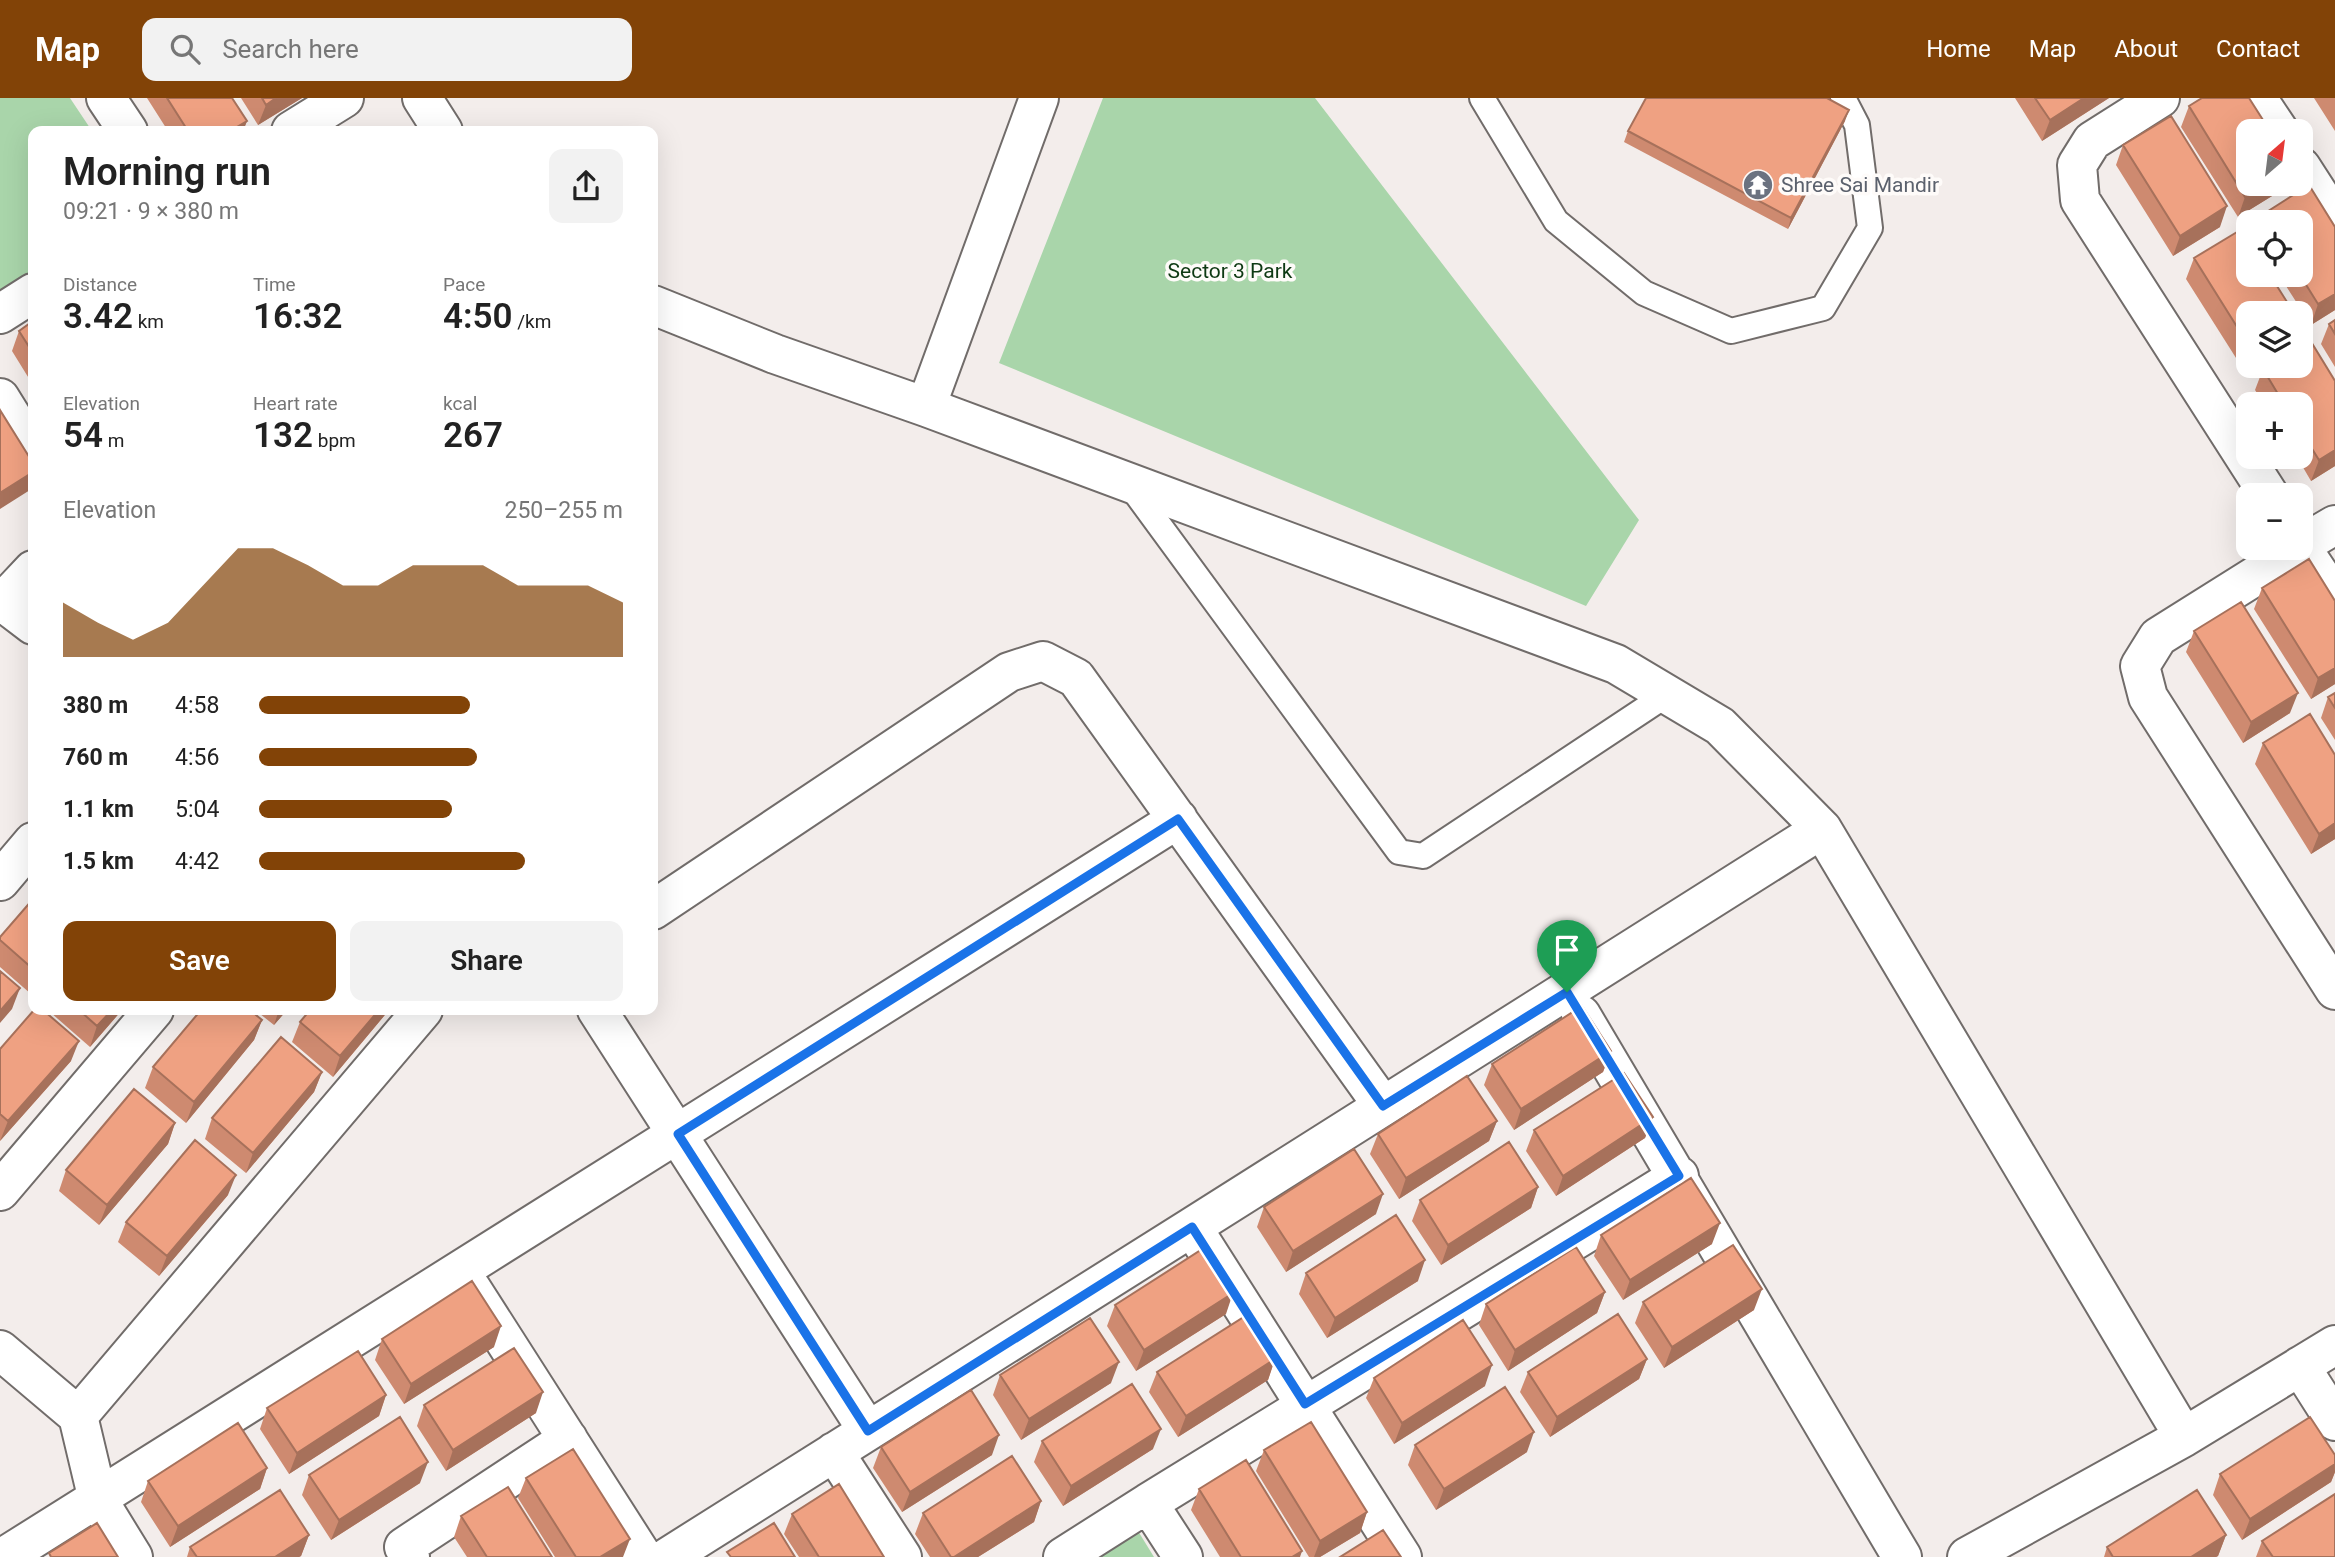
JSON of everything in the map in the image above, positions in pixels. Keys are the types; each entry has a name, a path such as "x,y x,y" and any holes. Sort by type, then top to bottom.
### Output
{"street":[{"path":"106,98 125,126"},
{"path":"299,126 344,98"},
{"path":"422,98 440,126"},
{"path":"926,407 1039,98"},
{"path":"2160,98 2092,141 2077,165 2080,200 2261,483"},
{"path":"2257,98 2270,119"},
{"path":"2314,187 2335,220"},
{"path":"0,314 28,296"},
{"path":"658,307 775,354 926,407 1616,664 1720,726 1822,829 2184,1437"},
{"path":"0,398 28,443"},
{"path":"2313,539 2335,525"},
{"path":"2279,560 2158,637 2140,666 2148,697 2335,990"},
{"path":"2310,560 2335,598"},
{"path":"28,575 1,603 28,622"},
{"path":"658,906 1009,672 1043,661 1076,678 1383,1106"},
{"path":"4,1557 1178,819"},
{"path":"668,1557 1822,829"},
{"path":"0,881 28,848"},
{"path":"1567,992 1679,1176 1902,1557"},
{"path":"0,1191 149,1015"},
{"path":"78,1416 419,1015"},
{"path":"600,1015 868,1431"},
{"path":"1062,1557 1305,1404 1679,1176"},
{"path":"1192,1227 1402,1557"},
{"path":"460,1271 643,1557"},
{"path":"1967,1557 2184,1437 2335,1345"},
{"path":"0,1350 78,1416 98,1500 133,1557"},
{"path":"2301,1366 2335,1421"},
{"path":"400,1554 568,1439"},
{"path":"834,1452 902,1557"},
{"path":"1148,1503 1183,1557"}],"lane":[{"path":"1482,98 1556,221 1644,293 1731,331 1823,308 1870,228 1857,125 1843,98"},
{"path":"1127,482 1399,852 1423,856 1666,695"}],"green space":[{"path":"0,98 70,98 89,126 28,126 28,277 0,295"},
{"name":"Sector 3 Park","path":"1103,98 1315,98 1639,520 1586,606 999,363"},
{"path":"1138,1531 1154,1557 1097,1557"}],"building":[{"path":"167,98 232,98 247,121 238,126 185,126"},
{"path":"262,98 276,98 266,105"},
{"name":"Shree Sai Mandir","path":"1646,98 1827,98 1849,110 1791,218 1628,131"},
{"path":"2035,98 2084,98 2050,120"},
{"path":"2202,98 2249,98 2262,119 2236,119 2236,182 2189,106"},
{"path":"2171,116 2227,206 2180,236 2123,145"},
{"path":"2314,193 2335,227 2335,294 2318,304 2307,287 2313,287 2313,210 2270,210 2292,196 2314,196"},
{"path":"2236,233 2236,287 2278,287 2286,301 2236,301 2236,325 2194,258"},
{"path":"2335,320 2335,334 2329,324"},
{"path":"28,325 28,345 19,331"},
{"path":"2313,345 2335,381 2335,450 2319,460 2313,450 2313,392 2277,392 2268,378 2313,378"},
{"path":"0,410 28,455 28,475 0,493"},
{"path":"2310,560 2335,601 2335,668 2318,678 2262,588"},
{"path":"2241,602 2298,693 2251,722 2194,631"},
{"path":"2335,693 2335,708 2328,697"},
{"path":"2310,714 2335,755 2335,823 2319,834 2263,743"},
{"path":"28,905 28,965 0,940"},
{"path":"0,971 20,988 0,1011"},
{"path":"1582,1006 1611,1051 1521,1109 1492,1064"},
{"path":"30,1015 49,1015 79,1041 8,1121 0,1114 0,1049"},
{"path":"85,1015 107,1015 97,1026"},
{"path":"197,1015 256,1015 262,1020 194,1102 153,1067"},
{"path":"306,1015 375,1015 340,1056 300,1022"},
{"path":"281,1037 322,1072 253,1153 212,1118"},
{"path":"1624,1073 1653,1117 1563,1176 1534,1130"},
{"path":"1467,1076 1497,1121 1406,1178 1378,1134"},
{"path":"134,1089 175,1123 107,1205 66,1170"},
{"path":"195,1140 236,1175 167,1256 126,1222"},
{"path":"1509,1142 1538,1187 1448,1245 1420,1200"},
{"path":"1354,1149 1383,1194 1293,1251 1264,1207"},
{"path":"1691,1178 1720,1223 1630,1280 1601,1235"},
{"path":"1396,1215 1425,1260 1335,1318 1306,1273"},
{"path":"1733,1245 1762,1289 1672,1347 1643,1302"},
{"path":"1576,1247 1605,1292 1515,1350 1486,1304"},
{"path":"1204,1248 1233,1293 1144,1350 1115,1305"},
{"path":"472,1281 501,1326 411,1384 382,1339"},
{"path":"1618,1314 1647,1359 1557,1417 1528,1372"},
{"path":"1247,1315 1275,1359 1186,1416 1157,1372"},
{"path":"1090,1318 1119,1362 1029,1419 1000,1375"},
{"path":"1463,1320 1492,1365 1402,1423 1374,1378"},
{"path":"514,1348 543,1392 453,1450 424,1405"},
{"path":"358,1351 386,1395 297,1453 267,1408"},
{"path":"1132,1384 1161,1429 1071,1486 1042,1441"},
{"path":"1505,1387 1534,1432 1444,1489 1415,1445"},
{"path":"971,1390 999,1435 910,1492 881,1447"},
{"path":"400,1417 428,1462 339,1520 309,1475"},
{"path":"2310,1417 2335,1455 2335,1464 2250,1519 2220,1474"},
{"path":"1311,1422 1367,1512 1320,1541 1264,1450"},
{"path":"238,1423 267,1468 178,1526 148,1481"},
{"path":"573,1449 630,1539 600,1557 576,1557 526,1478"},
{"path":"1012,1456 1041,1501 951,1557 923,1513"},
{"path":"1246,1460 1302,1551 1292,1557 1241,1557 1199,1489"},
{"path":"839,1484 884,1557 819,1557 792,1514"},
{"path":"508,1487 552,1557 487,1557 461,1516"},
{"path":"280,1490 309,1535 275,1557 197,1557 190,1547"},
{"path":"2197,1490 2226,1535 2191,1557 2113,1557 2107,1547"},
{"path":"2335,1494 2335,1557 2273,1557 2262,1541"},
{"path":"97,1523 118,1557 51,1557 49,1553"},
{"path":"774,1523 795,1557 731,1557 727,1552"},
{"path":"1383,1530 1401,1557 1340,1557"}],"place":[{"name":"Shree Sai Mandir","path":"1758,185"}],"route":[{"path":"1178,819 1383,1106 1567,992 1679,1176 1305,1404 1192,1227 868,1431 678,1134 1178,819"}]}
